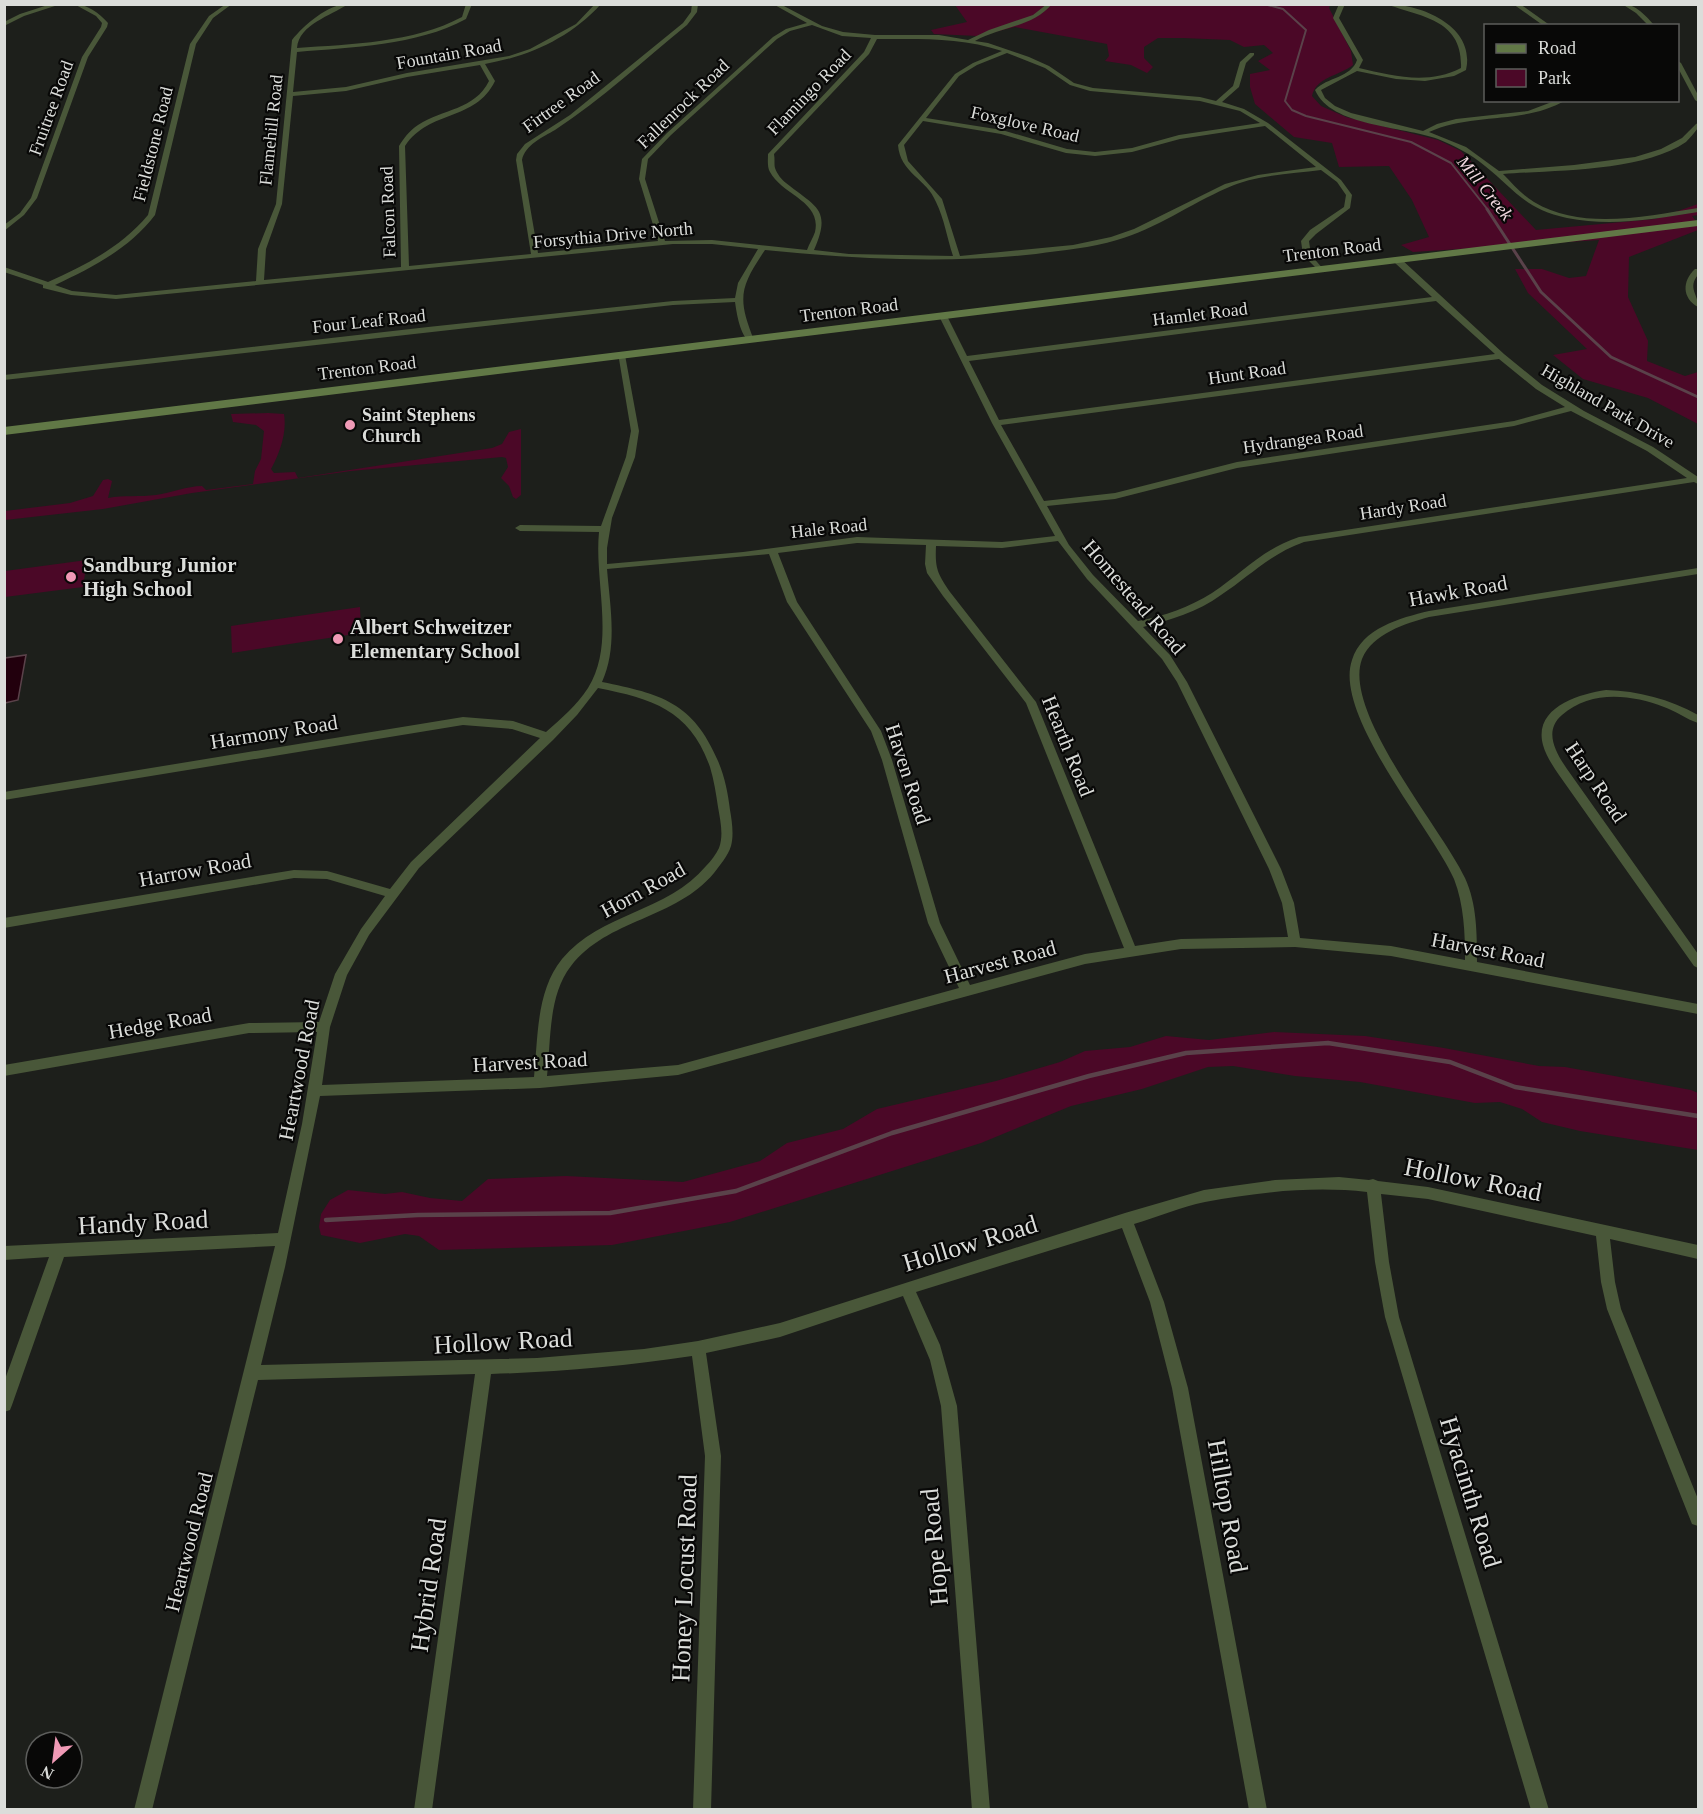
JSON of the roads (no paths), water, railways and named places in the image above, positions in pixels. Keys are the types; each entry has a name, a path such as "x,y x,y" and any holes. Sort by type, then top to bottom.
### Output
{"main road":[{"name":"Trenton Road","path":"4,431 1698,223"}],"street":[{"path":"4,24 59,4"},
{"name":"Fruitree Road","path":"4,229 22,214 34,198 85,57 104,27 105,22 100,16 76,4"},
{"name":"Fieldstone Road","path":"46,286 115,250 136,234 151,215 192,44 211,17 230,4"},
{"name":"Flamehill Road","path":"260,283 262,249 279,204 295,40 304,28 346,4"},
{"path":"294,50 364,43 441,29 464,18 469,4"},
{"name":"Fountain Road","path":"289,94 346,89 407,75 483,64 532,50 578,25 599,4"},
{"name":"Firtree Road","path":"535,256 519,160 522,150 572,116 685,24 694,12 695,4"},
{"path":"775,4 812,23 842,34 970,41 1008,51 1042,64 1072,84 1092,90 1218,102 1242,110 1266,124 1322,168 1345,188 1349,195 1349,202 1343,212 1313,232 1305,242 1307,255 1320,270"},
{"path":"970,41 985,32 1036,17 1045,12 1050,4"},
{"path":"1342,4 1336,18 1358,55 1359,66 1320,87 1318,93 1324,103 1348,115 1423,133 1466,150 1496,173 1519,196 1533,205 1577,219 1618,220 1696,212"},
{"path":"1356,69 1421,79 1448,75 1464,69 1464,56 1459,42 1449,27 1423,14 1388,4"},
{"path":"1515,4 1546,24"},
{"path":"1624,4 1650,24"},
{"name":"Fallenrock Road","path":"662,243 642,179 645,159 669,134 775,38 788,30 812,23"},
{"name":"Flamingo Road","path":"809,253 821,228 818,215 809,203 776,177 770,165 771,154 867,53 874,37"},
{"path":"957,258 939,199 902,156 903,140 957,75 975,64 1008,51"},
{"path":"1218,102 1236,87 1243,62 1252,54"},
{"name":"Falcon Road","path":"405,267 402,146 408,136 422,125 474,102 487,93 492,81 483,64"},
{"path":"1679,67 1698,100"},
{"path":"1423,133 1440,124 1521,115 1546,109 1559,102"},
{"name":"Foxglove Road","path":"920,119 1002,132 1066,150 1102,154 1132,150 1179,137 1266,124"},
{"path":"1496,173 1630,160 1654,154 1680,143 1689,137 1698,125"},
{"name":"Forsythia Drive North","path":"4,269 46,286 71,293 116,297 662,243 712,242 809,253 957,258 1023,253 1102,241 1137,231 1227,185 1258,177 1322,168"},
{"path":"750,340 741,319 737,300 741,283 762,248"},
{"name":"Highland Park Drive","path":"1398,261 1501,356 1539,387 1572,408 1650,449 1697,480"},
{"path":"1698,271 1692,276 1688,287 1691,298 1698,305"},
{"name":"Hamlet Road","path":"964,359 1439,298"},
{"name":"Four Leaf Road","path":"4,378 673,303 737,300"},
{"name":"Homestead Road","path":"943,316 996,423 1060,538 1090,577 1166,657 1182,682 1275,869 1288,903 1295,942"},
{"name":"Heartwood Road","path":"143,1809 284,1239 309,1124 324,1027 341,974 364,932 392,894 439,840 573,712 596,684 606,657 602,567 604,529 633,443 635,429 621,355"},
{"name":"Hunt Road","path":"996,423 1501,356"},
{"name":"Hydrangea Road","path":"1040,504 1115,496 1237,465 1514,423 1572,408"},
{"name":"Hardy Road","path":"1136,625 1194,607 1220,592 1272,550 1302,539 1697,480"},
{"path":"520,528 604,529"},
{"name":"Hale Road","path":"602,567 772,551 857,540 1002,545 1060,538"},
{"name":"Hearth Road","path":"931,542 932,573 1031,702 1131,951"},
{"name":"Haven Road","path":"772,551 792,602 876,732 887,760 934,923 966,990"},
{"name":"Hawk Road","path":"1471,966 1469,921 1459,878 1377,742 1357,697 1354,674 1362,650 1394,624 1429,614 1698,571"},
{"name":"Horn Road","path":"540,1082 548,1013 555,985 567,962 598,936 694,888 719,857 727,834 716,769 708,749 692,723 673,707 652,696 596,684"},
{"name":"Harp Road","path":"1698,719 1656,700 1621,694 1601,694 1581,698 1558,711 1551,719 1547,742 1563,772 1698,963"},
{"name":"Harmony Road","path":"4,796 463,721 513,725 549,737"},
{"name":"Harrow Road","path":"4,923 294,874 327,874 392,894"},
{"name":"Harvest Road","path":"314,1091 540,1082 618,1077 693,1068 966,990 1085,959 1191,944 1295,942 1391,951 1698,1009"},
{"name":"Hedge Road","path":"4,1071 219,1032 324,1027"},
{"name":"Hollow Road","path":"250,1373 484,1367 623,1358 698,1348 780,1330 1125,1219 1227,1191 1338,1184 1373,1185 1428,1193 1698,1252"},
{"name":"Hyacinth Road","path":"1373,1185 1382,1262 1392,1317 1540,1809"},
{"name":"Hilltop Road","path":"1125,1219 1146,1265 1161,1309 1180,1388 1258,1809"},
{"path":"1602,1230 1608,1282 1614,1309 1698,1518"},
{"name":"Handy Road","path":"4,1252 284,1239"},
{"path":"4,1405 59,1251"},
{"name":"Hope Road","path":"907,1288 934,1347 944,1377 949,1406 981,1809"},
{"name":"Honey Locust Road","path":"698,1348 713,1456 702,1809"},
{"name":"Hybrid Road","path":"423,1809 484,1367"}],"waterway":[{"name":"Mill Creek","path":"1264,4 1283,9 1306,30 1285,101 1292,110 1306,116 1411,142 1451,163 1488,210"},
{"name":"Mill Creek","path":"1487,209 1541,292 1611,357 1698,397"},
{"path":"326,1220 418,1215 610,1213 736,1191 892,1133 1089,1076 1186,1053 1328,1043 1450,1062 1515,1087 1698,1116"}],"place":[{"name":"Saint Stephens Church","path":"350,425"},
{"name":"Sandburg Junior High School","path":"71,577"},
{"name":"Albert Schweitzer Elementary School","path":"338,639"}]}
